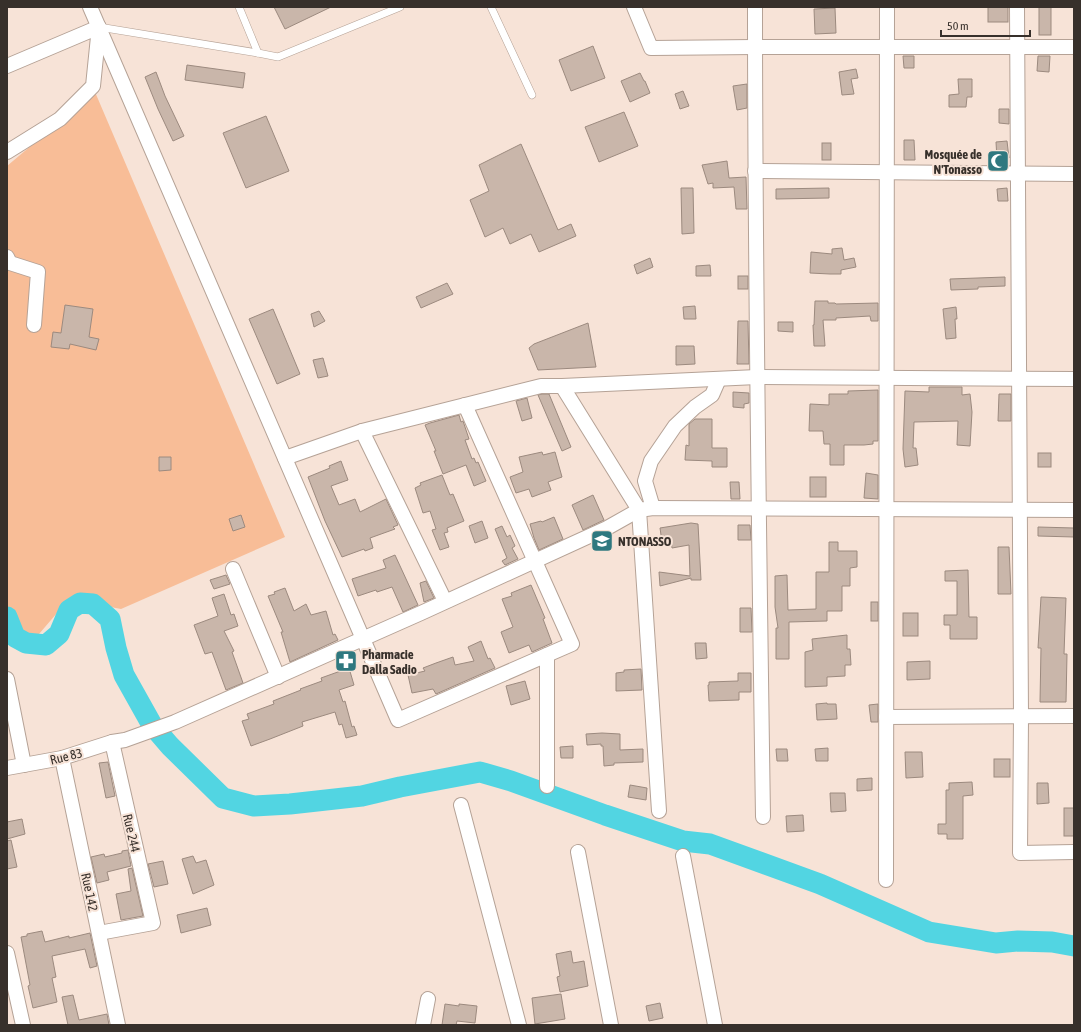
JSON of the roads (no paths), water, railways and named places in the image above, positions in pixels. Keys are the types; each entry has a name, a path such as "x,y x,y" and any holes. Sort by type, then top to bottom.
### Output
{"street":[{"path":"90,7 398,720 572,644 465,405"},
{"path":"634,7 651,48 1074,47"},
{"path":"755,7 758,509 763,817"},
{"path":"886,880 887,7"},
{"path":"1017,7 1021,717 1020,853 1074,852"},
{"path":"7,66 99,27"},
{"path":"7,152 60,119 93,86 99,27"},
{"path":"755,171 1074,174"},
{"path":"7,257 10,264 38,272 34,325"},
{"path":"285,458 362,431 541,386 757,377 1074,379"},
{"path":"659,812 645,481 651,461 675,426 695,407 712,395 719,379"},
{"path":"562,386 646,509"},
{"path":"362,431 445,601"},
{"path":"646,509 1074,510"},
{"name":"Rue 83","path":"7,768 62,758 175,722 535,561 646,509"},
{"path":"233,569 278,677"},
{"path":"547,655 547,786"},
{"path":"7,683 24,765"},
{"path":"886,718 1074,716"},
{"name":"Rue 244","path":"98,933 153,923 118,741"},
{"name":"Rue 142","path":"62,758 118,1025"},
{"path":"461,805 519,1025"},
{"path":"578,852 611,1025"},
{"path":"683,856 715,1025"},
{"path":"7,952 23,1025"},
{"path":"423,1025 428,999"}],"lane":[{"path":"239,7 258,52"},
{"path":"99,27 258,52 278,58 400,7"},
{"path":"491,7 532,95"}],"waterway":[{"path":"7,617 15,637 26,643 46,645 59,634 69,610 80,603 93,604 110,619 116,648 124,675 152,725 170,746 223,798 254,806 290,804 362,796 400,787 480,772 511,781 683,841 710,844 820,884 929,932 996,943 1018,941 1052,942 1074,946"}],"place":[{"name":"Mosquée de N'Tonasso","path":"998,161"},
{"name":"NTONASSO","path":"602,541"},
{"name":"Pharmacie Dalla Sadio","path":"346,661"}]}
